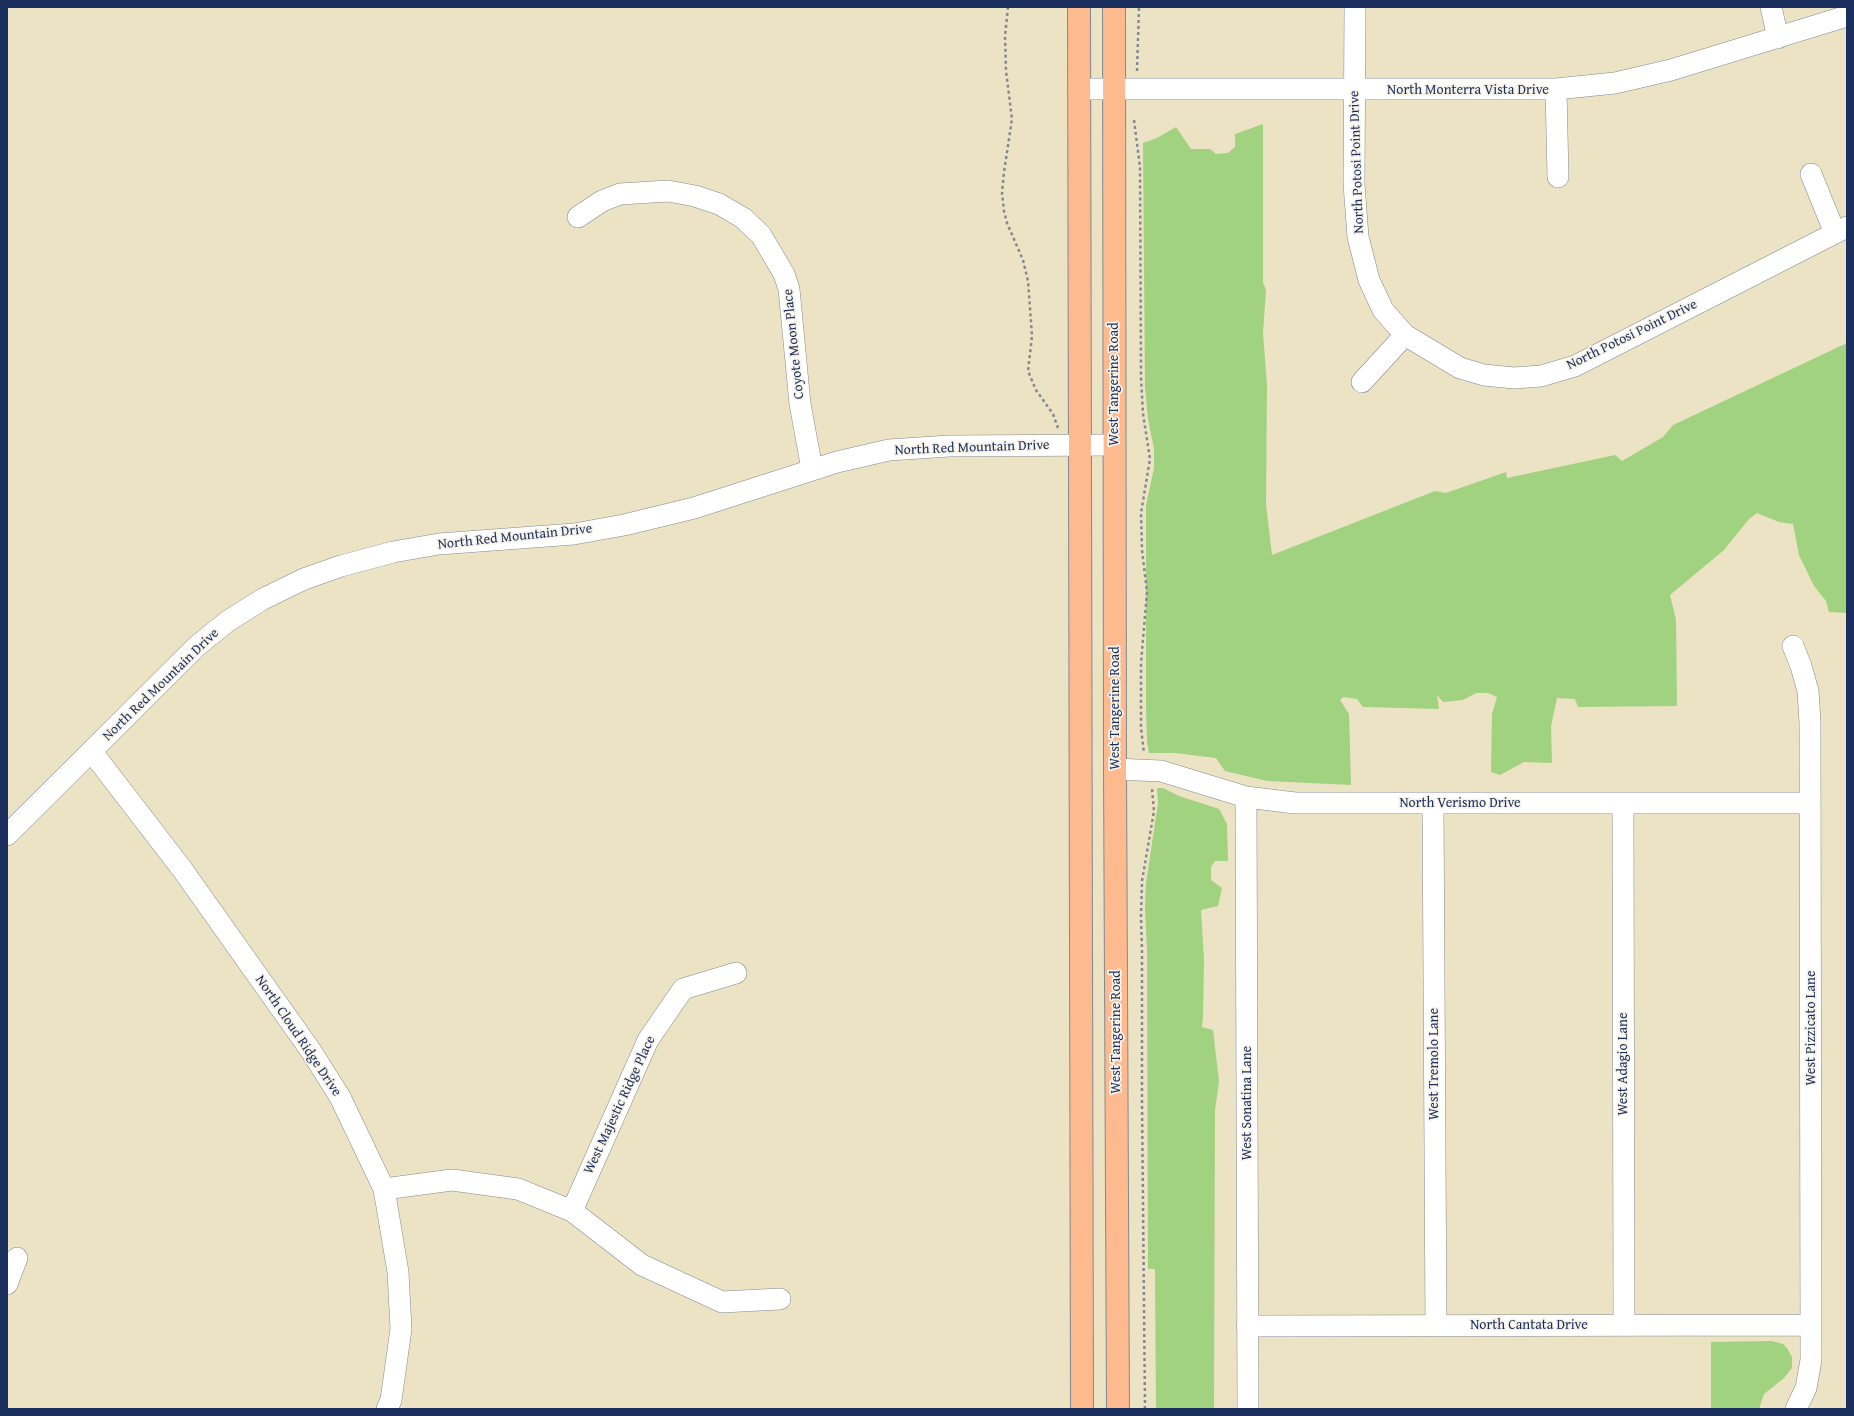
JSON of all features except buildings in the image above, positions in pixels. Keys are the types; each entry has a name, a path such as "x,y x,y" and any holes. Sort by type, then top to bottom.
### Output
{"main road":[{"path":"1079,7 1079,89 1072,445 1082,1409"},
{"name":"West Tangerine Road","path":"1114,7 1125,89 1114,445 1118,1409"}],"street":[{"name":"North Potosi Point Drive","path":"1355,7 1354,184 1358,237 1369,280 1383,310 1404,335 1460,368 1484,375 1514,378 1541,376 1575,366 1841,230"},
{"path":"1771,7 1778,38"},
{"name":"North Monterra Vista Drive","path":"1079,89 1556,89 1615,83 1671,70 1847,16"},
{"path":"1556,89 1558,177"},
{"path":"1811,174 1841,230"},
{"name":"Coyote Moon Place","path":"578,218 602,201 620,194 668,191 695,196 719,204 743,218 761,235 781,267 789,289 800,404 812,469"},
{"path":"1362,382 1404,335"},
{"name":"North Red Mountain Drive","path":"7,835 207,638 228,621 263,599 304,579 341,566 393,552 439,544 574,534 624,525 694,508 850,458 906,448 949,446 1114,445"},
{"name":"West Pizzicato Lane","path":"1793,646 1801,666 1808,691 1810,803 1810,1372 1806,1388 1796,1409"},
{"name":"North Cloud Ridge Drive","path":"92,752 182,869 311,1051 340,1097 384,1189 398,1272 401,1329 391,1400 388,1409"},
{"name":"North Verismo Drive","path":"1115,769 1161,771 1246,797 1308,803 1810,803"},
{"name":"West Sonatina Lane","path":"1246,797 1248,1409"},
{"name":"West Tremolo Lane","path":"1433,803 1436,1326"},
{"name":"West Adagio Lane","path":"1623,803 1624,1325"},
{"name":"West Majestic Ridge Place","path":"572,1211 648,1040 682,989 736,973"},
{"path":"384,1189 452,1180 518,1189 572,1211 642,1265 722,1302 780,1299"},
{"path":"7,1284 17,1258"},
{"name":"North Cantata Drive","path":"1247,1326 1811,1325"}],"path":[{"path":"1008,7 1005,36 1008,92 1012,119 1002,193 1004,210 1007,223 1022,260 1028,281 1032,336 1028,371 1036,390 1072,445"},
{"path":"1125,89 1139,7"},
{"path":"1134,120 1140,167 1140,378 1143,414 1150,459 1141,513 1142,550 1147,592 1141,663 1141,728 1144,756"},
{"path":"1145,1409 1142,950 1140,916 1142,881 1154,811 1151,784"}],"green space":[{"path":"1263,124 1263,282 1266,290 1263,333 1267,385 1266,504 1272,555 1435,491 1446,493 1506,472 1507,478 1615,455 1622,461 1663,437 1673,425 1847,343 1847,613 1829,612 1826,601 1814,586 1799,555 1793,524 1779,522 1757,513 1749,519 1724,550 1670,595 1676,620 1677,706 1578,707 1575,699 1557,698 1551,726 1552,763 1524,762 1500,775 1491,772 1492,714 1497,697 1488,693 1476,693 1463,700 1443,702 1437,695 1439,709 1363,707 1357,699 1343,697 1340,700 1349,714 1351,785 1267,781 1225,771 1216,758 1175,753 1149,753 1147,742 1146,705 1146,505 1154,468 1154,449 1148,419 1145,387 1143,143 1157,138 1176,127 1191,149 1210,149 1216,154 1228,153 1235,147 1235,134"},
{"path":"1157,788 1163,788 1179,796 1219,809 1227,824 1228,861 1215,861 1211,867 1211,880 1222,888 1218,906 1201,910 1204,960 1202,1027 1213,1030 1219,1081 1215,1110 1214,1409 1156,1409 1155,1269 1148,1269 1147,950 1145,909 1146,883 1158,803"},
{"path":"1772,1341 1783,1344 1787,1348 1792,1357 1792,1368 1784,1378 1764,1394 1759,1409 1711,1409 1711,1342"}]}
